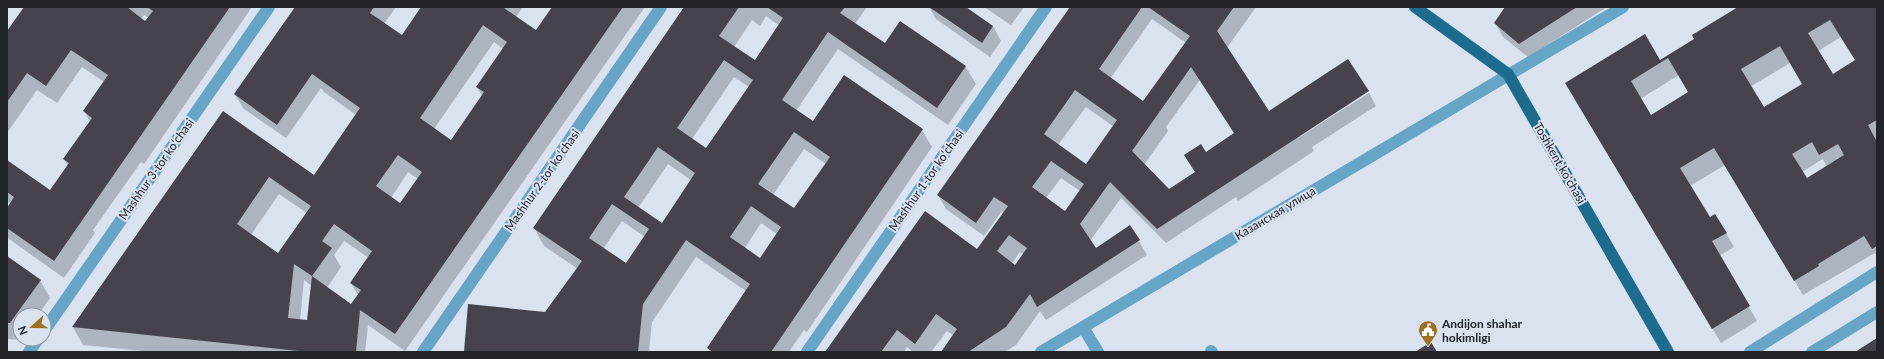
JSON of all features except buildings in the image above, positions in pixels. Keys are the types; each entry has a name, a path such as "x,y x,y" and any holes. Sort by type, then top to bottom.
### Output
{"main road":[{"name":"Toshkent ko'chasi","path":"1415,7 1508,74 1668,352"}],"street":[{"name":"Mashhur 3-tor koʻchasi","path":"52,319 269,7"},
{"name":"Mashhur 2-tor koʻchasi","path":"423,352 661,7"},
{"name":"Mashhur 1-tor koʻchasi","path":"807,352 1046,7"},
{"name":"Казанская улица","path":"1041,352 1623,7"},
{"path":"1750,352 1877,272"},
{"path":"1812,352 1877,312"},
{"path":"1083,327 1098,352"}],"place":[{"name":"Andijon shahar hokimligi","path":"1428,347"}]}
